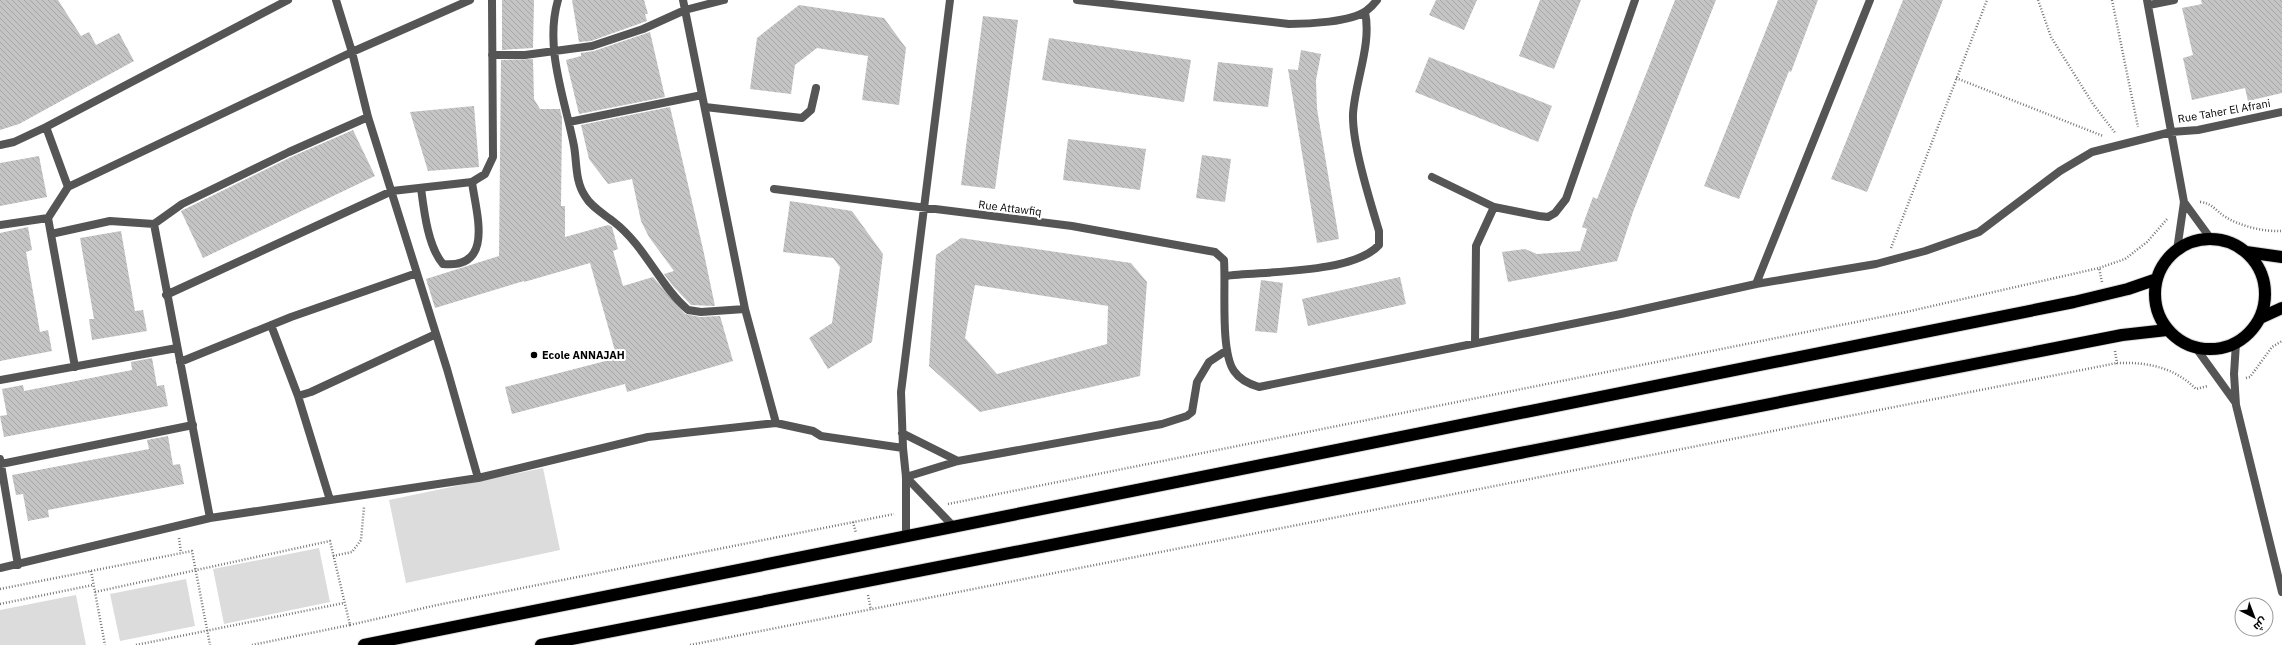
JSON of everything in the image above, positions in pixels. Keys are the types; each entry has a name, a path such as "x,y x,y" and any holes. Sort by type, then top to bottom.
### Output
{"highway":[{"path":"2211,239 2224,240 2246,252 2256,263 2262,276 2265,290 2264,304 2260,318 2254,328 2236,343 2217,350 2196,348 2175,338 2167,330 2159,318 2155,305 2154,292 2157,279 2164,263 2177,250 2198,240 2211,239"},
{"path":"2246,252 2282,257"},
{"path":"364,645 906,538 2074,302 2128,289 2157,279"},
{"path":"2260,318 2282,308"},
{"path":"541,645 2122,335 2167,330"}],"street":[{"path":"0,145 14,142 46,127 288,0"},
{"path":"336,0 352,52 368,117 436,334 478,478"},
{"path":"75,366 48,218 68,187 352,52 470,0"},
{"path":"166,295 392,191 472,182 485,174 493,157 492,0"},
{"path":"558,0 555,10 554,52 569,122 577,177 585,196 633,239 682,304 696,312 745,309"},
{"path":"683,0 745,309 776,423"},
{"path":"492,55 525,55 592,46 643,29 685,10 724,0"},
{"path":"906,538 906,477 902,433 901,392 950,0"},
{"path":"1077,0 1118,2 1289,24 1330,22 1365,12 1377,0"},
{"path":"1432,177 1494,207 1548,217 1562,206 1635,0"},
{"path":"1756,284 1870,0"},
{"path":"2174,0 2148,3 2184,202 2177,250"},
{"path":"1225,276 1320,267 1353,260 1374,251 1379,245 1378,231 1358,147 1353,116 1359,74 1366,43 1367,26 1365,12"},
{"path":"705,107 802,118 811,110 816,88"},
{"path":"569,122 702,95"},
{"name":"Rue Taher El Afrani","path":"1225,276 1226,350 1233,370 1248,384 1259,387 1756,284 1886,261 1925,251 1979,232 2073,162 2092,152 2171,132 2198,130 2282,112"},
{"path":"51,234 110,221 154,224 182,204 289,152 368,117"},
{"path":"46,127 68,187"},
{"path":"421,188 424,215 437,257 443,264 452,265 464,262 472,257 478,248 479,231 472,182"},
{"name":"Rue Attawfiq","path":"774,189 925,209 1072,226 1200,248 1220,255 1224,260 1225,276"},
{"path":"2184,202 2211,239"},
{"path":"1475,343 1476,246 1494,207"},
{"path":"0,225 48,218"},
{"path":"154,224 166,295 193,425 210,518"},
{"path":"180,362 271,325 354,294 417,273"},
{"path":"271,325 298,396 330,500"},
{"path":"298,396 311,392 436,334"},
{"path":"2236,343 2234,374 2236,405 2282,592"},
{"path":"0,380 177,348"},
{"path":"2196,348 2236,405"},
{"path":"906,477 958,461 1162,424 1187,416 1194,406 1197,382 1209,362 1226,350"},
{"path":"0,568 18,565 210,518 367,496 478,478 648,437 776,423 813,431 821,436 903,448"},
{"path":"18,565 0,461 193,425"},
{"path":"902,433 958,461"},
{"path":"906,477 955,528"}],"path":[{"path":"1886,261 1987,0"},
{"path":"2038,0 2051,37 2093,104 2123,144"},
{"path":"2112,0 2141,140"},
{"path":"1956,78 2123,144"},
{"path":"2202,202 2208,202 2225,217 2249,226 2269,232 2282,231"},
{"path":"935,506 1906,312 2099,268 2124,259 2147,242 2172,214"},
{"path":"2099,268 2101,279"},
{"path":"2250,377 2272,348 2282,341"},
{"path":"2114,348 2117,363"},
{"path":"690,645 2117,363 2148,364 2173,372 2187,380 2196,389"},
{"path":"333,556 352,552 361,540 367,496"},
{"path":"252,645 437,605 906,512"},
{"path":"95,592 330,541 350,625"},
{"path":"0,590 192,551 210,645"},
{"path":"91,571 105,645"},
{"path":"0,604 93,585"},
{"path":"136,645 344,603"}],"shaded area":[{"path":"543,468 560,550 406,583 389,500"},
{"path":"319,548 330,602 224,624 213,569"},
{"path":"186,579 195,626 120,641 110,594"},
{"path":"76,595 86,645 0,645 0,610"}],"building":[{"path":"0,0 58,0 81,36 89,32 96,45 119,33 134,61 19,124 0,130"},
{"path":"502,0 534,0 533,48 502,50"},
{"path":"572,0 644,0 648,14 645,14 647,21 591,41 579,42"},
{"path":"1436,0 1477,0 1464,30 1429,15"},
{"path":"1540,0 1581,0 1554,69 1519,56"},
{"path":"1675,0 1716,0 1633,212 1617,261 1508,282 1502,252 1525,249 1537,254 1580,251 1587,229 1582,227 1593,197 1597,199"},
{"path":"1778,0 1818,0 1791,72 1789,71 1739,199 1704,186"},
{"path":"1903,0 1943,0 1867,192 1831,179"},
{"path":"2201,0 2282,0 2282,93 2248,101 2245,88 2192,100 2183,58 2193,55 2182,8 2202,4"},
{"path":"799,5 884,18 906,48 899,105 862,100 868,56 817,48 795,65 791,94 750,89 757,38"},
{"path":"983,16 1018,20 995,189 961,185"},
{"path":"650,32 665,97 579,114 566,60 581,56 581,53 594,51"},
{"path":"1049,38 1191,60 1184,102 1042,80"},
{"path":"1301,50 1321,54 1316,80 1317,109 1339,239 1317,243 1288,69 1298,70"},
{"path":"1429,57 1552,106 1538,142 1415,92"},
{"path":"533,59 534,99 540,109 560,109 562,118 561,206 565,206 565,237 608,225 612,227 618,249 613,251 623,286 653,277 685,314 700,317 720,316 733,361 627,392 625,384 512,414 505,387 617,358 590,263 435,308 426,279 499,256 501,60"},
{"path":"1218,62 1273,68 1268,107 1213,101"},
{"path":"474,106 479,167 428,171 410,112"},
{"path":"670,107 715,306 691,305 664,274 674,271 649,237 641,221 632,179 608,184 589,159 581,125"},
{"path":"353,130 375,176 203,258 181,211 291,157"},
{"path":"1068,139 1146,149 1140,190 1063,180"},
{"path":"1202,155 1231,159 1225,202 1196,198"},
{"path":"39,156 47,197 0,206 0,163"},
{"path":"790,201 852,211 883,254 872,342 828,369 809,338 832,323 840,267 833,258 783,252"},
{"path":"28,227 32,250 26,252 40,332 48,330 52,351 0,361 0,233"},
{"path":"121,231 135,311 143,310 147,331 92,340 89,319 94,319 80,238"},
{"path":"961,238 1131,263 1147,282 1140,376 980,412 929,366 936,255","holes":["975,285 1108,306 1107,344 997,374 965,338"]},
{"path":"1400,277 1406,304 1308,326 1302,299"},
{"path":"1261,280 1283,283 1277,333 1255,331"},
{"path":"152,358 157,386 164,385 168,406 4,437 0,416 7,415 2,389 23,385 24,391 132,370 131,362"},
{"path":"168,436 173,465 180,464 184,484 48,510 49,517 28,521 23,494 16,495 12,475 149,449 147,440"}],"place":[{"name":"Ecole ANNAJAH","path":"534,355"}]}
